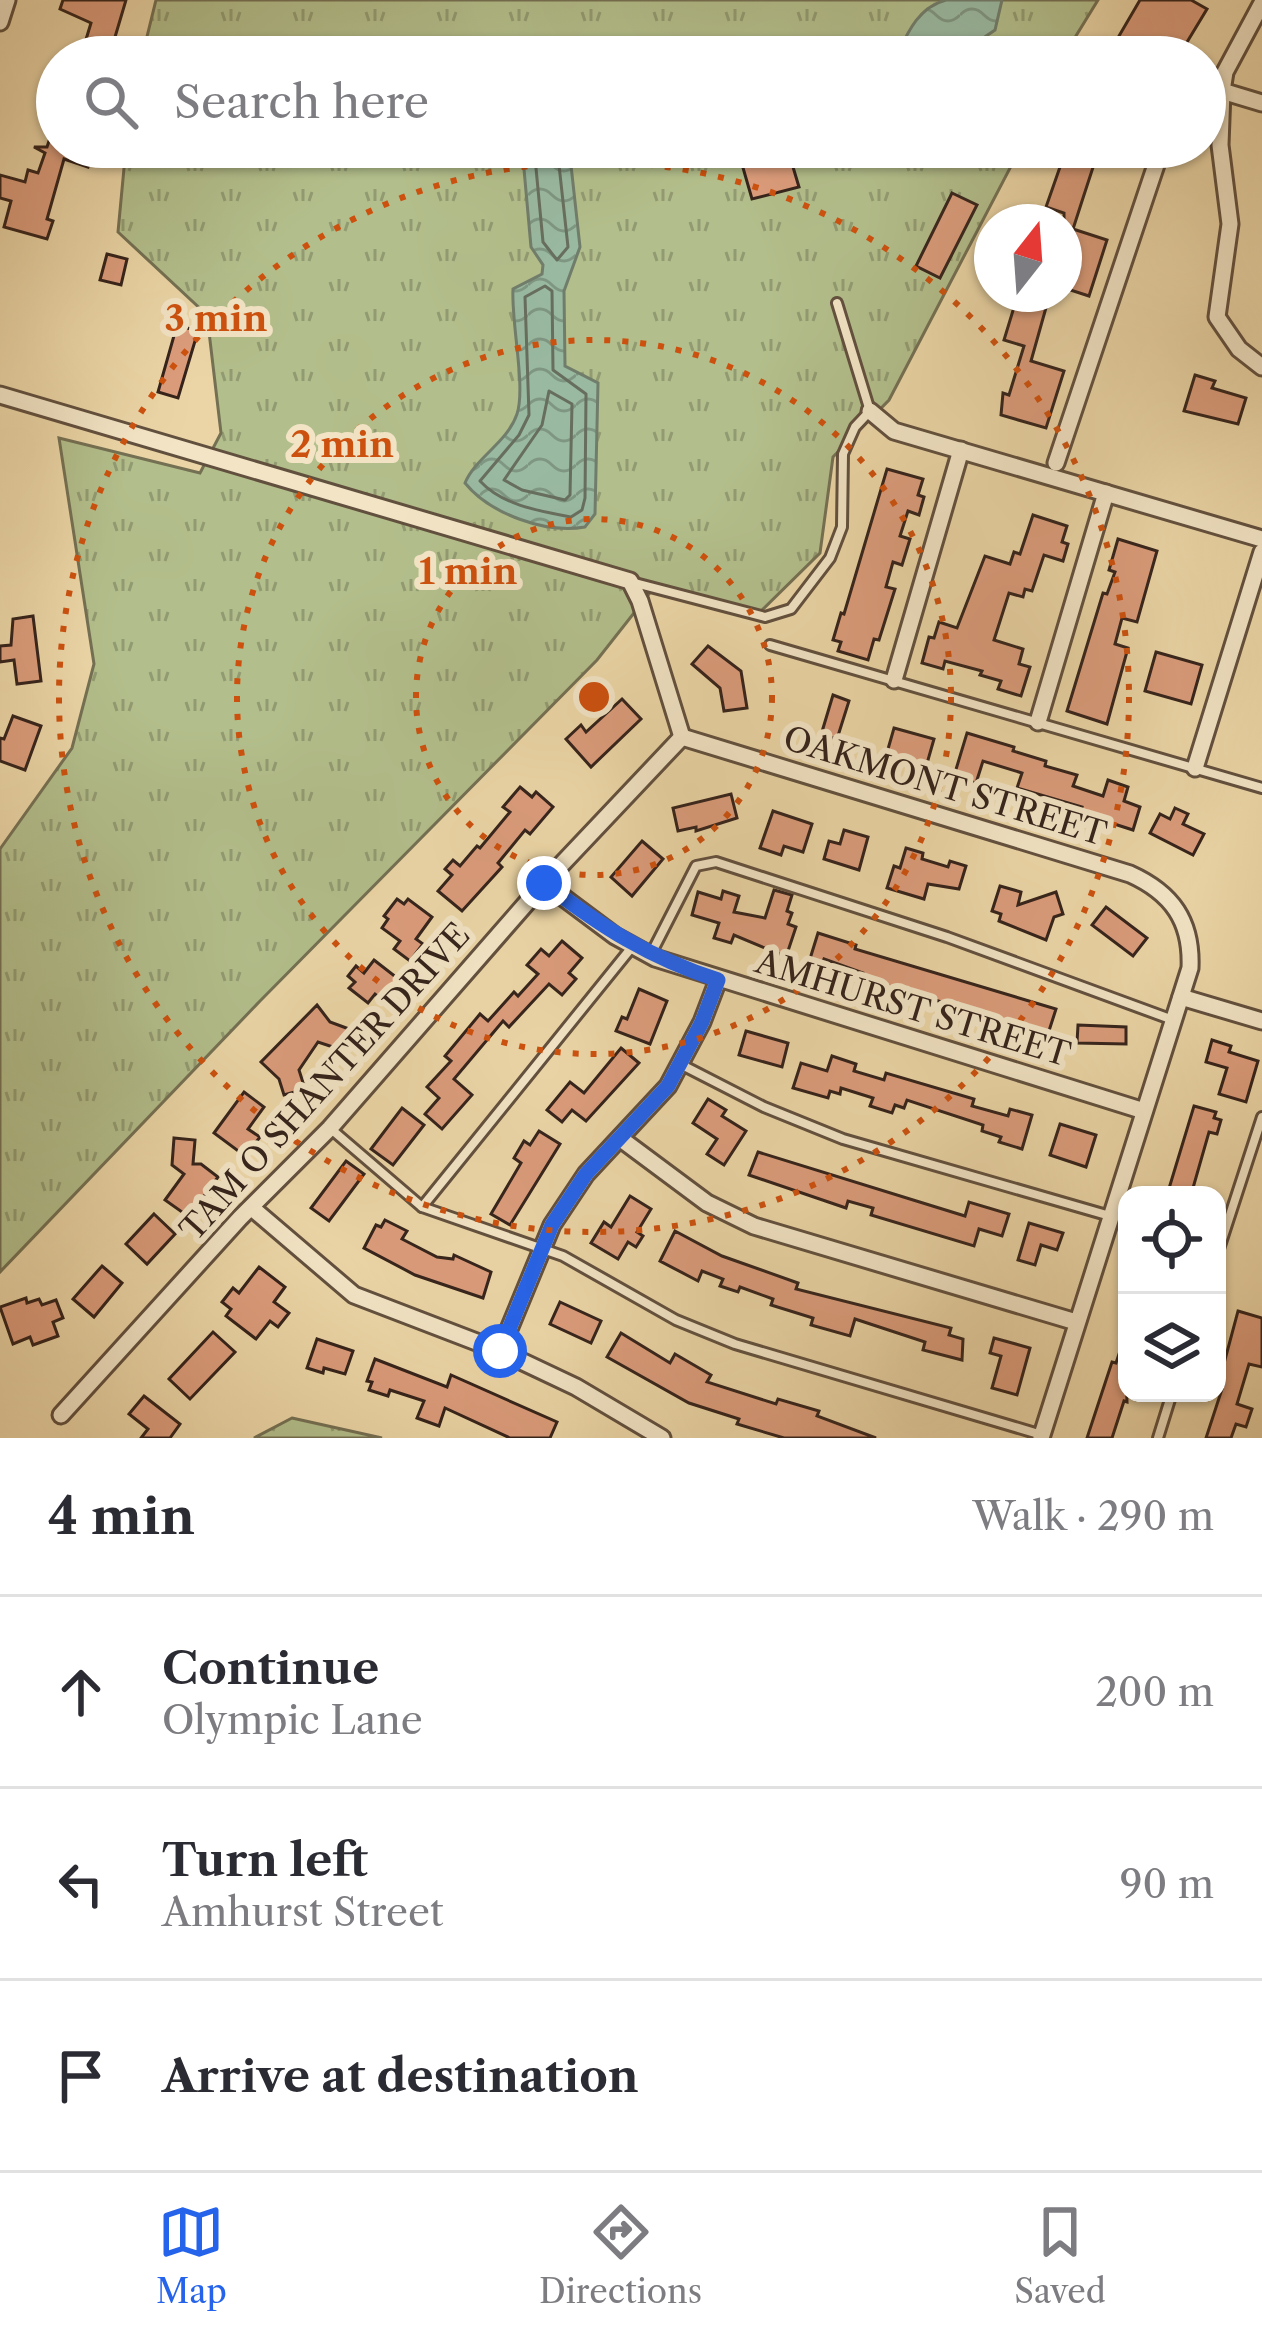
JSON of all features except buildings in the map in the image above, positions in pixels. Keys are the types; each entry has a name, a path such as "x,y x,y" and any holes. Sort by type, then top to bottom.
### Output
{"street":[{"path":"0,22 7,0"},
{"path":"1226,70 1262,3"},
{"path":"1226,92 1262,103"},
{"path":"1056,463 1155,168"},
{"path":"1223,168 1230,224 1217,317 1239,349 1262,367"},
{"path":"0,395 630,581 682,737"},
{"path":"870,411 894,430 1262,539"},
{"path":"893,680 962,450"},
{"path":"1038,722 1106,493"},
{"path":"1196,768 1262,552"},
{"name":"TAM O SHANTER DRIVE","path":"61,1415 330,1128 544,883 682,737"},
{"name":"OAKMONT STREET","path":"682,737 1154,885 1180,911 1192,943 1180,997"},
{"name":"AMHURST STREET","path":"544,883 650,955 1144,1111"},
{"path":"500,1351 552,1225 586,1174 668,1086 718,980"},
{"path":"1042,1436 1180,997 1262,1021"},
{"path":"621,1138 692,1193 754,1226 1076,1322"},
{"path":"252,1208 354,1295 500,1351 575,1387 662,1438"}],"lane":[{"path":"630,581 765,617 791,609 830,558 842,527 844,454 855,427 870,411 837,303"},
{"path":"770,645 1262,788"},
{"path":"650,955 696,866 716,862 947,937 1173,1020"},
{"path":"422,1207 633,946"},
{"path":"680,1064 826,1132 1110,1216"},
{"path":"1226,1228 1262,1117"},
{"path":"330,1128 422,1207 563,1256 676,1320 735,1344 1042,1436"},
{"path":"1158,1438 1169,1402"}],"green space":[{"path":"156,0 1098,0 1076,36 147,36"},
{"path":"124,168 1010,168 991,204 974,204 974,237 889,400 833,457 820,553 759,613 656,585 597,660 0,1272 0,849 72,748 94,664 59,438 200,473 221,433 207,315 118,232"},
{"path":"292,1418 382,1438 254,1438"}],"water":[{"path":"1002,0 995,30 986,36 906,36 936,4"},
{"path":"524,168 571,168 580,247 564,291 565,366 598,383 595,514 585,527 553,527 520,519 489,504 465,483 517,414 520,388 513,289 542,274 543,265 531,247"}],"route":[{"path":"500,1351 552,1225 586,1174 668,1086 718,980 655,958 615,936 544,883"}]}
